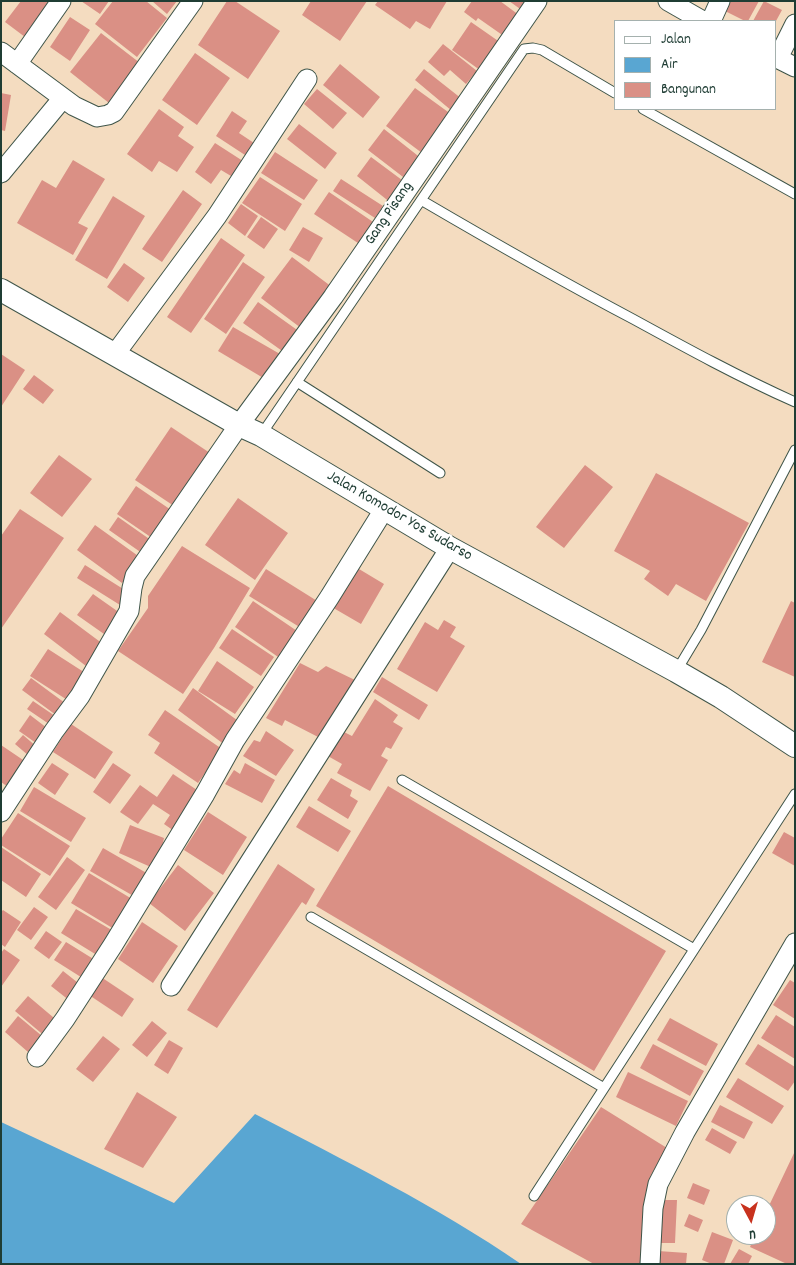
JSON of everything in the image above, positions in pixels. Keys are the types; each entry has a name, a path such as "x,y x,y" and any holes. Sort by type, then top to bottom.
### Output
{"street":[{"path":"17,64 61,1"},
{"path":"1,52 74,106 97,117 108,115 114,112 193,1"},
{"name":"Gang Pisang","path":"1,812 54,731 80,696 129,611 135,576 239,425 333,298 537,1"},
{"path":"668,1 701,20"},
{"path":"710,20 720,1"},
{"path":"795,24 776,58 795,67"},
{"path":"115,354 217,216 307,79"},
{"path":"1,173 63,98"},
{"name":"Jalan Komodor Yos Sudarso","path":"1,290 239,425 266,427 385,508 450,548 678,668 795,746"},
{"path":"37,1057 65,1019 112,945 205,794 235,740 329,598 385,508"},
{"path":"171,986 450,548"},
{"path":"650,1264 654,1208 658,1184 685,1132 795,943"}],"lane":[{"path":"266,427 524,49 542,50 614,92"},
{"path":"645,110 795,194"},
{"path":"421,200 506,250 642,324 742,378 795,402"},
{"path":"297,382 440,473"},
{"path":"678,668 795,450"},
{"path":"402,780 694,949"},
{"path":"534,1196 795,794"},
{"path":"311,917 604,1088"}],"water":[{"path":"255,1114 424,1203 521,1264 1,1264 1,1122 174,1203"}],"building":[{"path":"21,1 53,1 25,37 5,22"},
{"path":"81,1 109,1 100,14"},
{"path":"113,1 146,1 167,18 137,57 95,24"},
{"path":"152,1 177,1 167,14"},
{"path":"227,1 235,1 280,31 248,79 198,45"},
{"path":"311,1 367,1 340,41 302,15"},
{"path":"378,1 447,1 430,29 416,21 410,29 375,5"},
{"path":"472,1 500,1 523,18 508,39 478,18 476,21 464,12"},
{"path":"509,1 530,1 523,11"},
{"path":"727,1 759,1 749,20 743,20 723,10"},
{"path":"764,1 782,10 776,21 754,20"},
{"path":"70,17 90,30 70,61 50,47"},
{"path":"471,22 504,45 484,73 452,50"},
{"path":"101,33 140,63 109,103 70,72"},
{"path":"443,44 477,71 466,84 450,70 444,76 428,62"},
{"path":"195,53 230,78 197,125 162,100"},
{"path":"340,64 380,97 363,118 323,85"},
{"path":"424,69 462,99 452,111 415,80"},
{"path":"415,88 455,117 426,156 386,126"},
{"path":"317,89 347,113 333,129 304,104"},
{"path":"1,93 11,95 5,131 1,130"},
{"path":"159,109 184,127 178,136 194,147 177,172 159,161 152,172 127,154"},
{"path":"232,111 247,121 239,133 257,145 248,157 216,136"},
{"path":"299,124 337,153 325,169 287,139"},
{"path":"384,129 422,159 407,180 368,150"},
{"path":"215,143 246,163 236,179 221,170 211,184 195,172"},
{"path":"275,152 318,180 304,200 261,173"},
{"path":"371,157 406,183 391,203 357,176"},
{"path":"73,160 105,179 78,223 88,228 73,255 17,223 42,180 56,188"},
{"path":"260,177 302,204 285,231 242,203"},
{"path":"341,179 383,206 375,218 333,191"},
{"path":"183,190 202,204 162,262 142,249"},
{"path":"329,192 379,226 364,247 314,214"},
{"path":"113,196 145,216 107,279 75,260"},
{"path":"241,204 258,216 245,236 228,223"},
{"path":"261,217 278,229 264,249 247,237"},
{"path":"303,227 323,238 309,262 289,250"},
{"path":"221,238 245,255 191,333 167,317"},
{"path":"292,257 332,287 301,328 261,298"},
{"path":"243,262 265,277 226,334 204,319"},
{"path":"124,263 145,278 128,302 107,287"},
{"path":"258,302 300,332 285,353 243,323"},
{"path":"233,327 280,354 265,379 218,351"},
{"path":"1,354 25,370 1,407"},
{"path":"34,375 54,390 43,404 23,389"},
{"path":"171,427 213,455 177,508 135,480"},
{"path":"59,455 92,479 62,517 30,493"},
{"path":"585,465 613,487 564,548 536,527"},
{"path":"656,473 749,523 706,601 676,584 668,596 644,579 650,571 614,551"},
{"path":"136,486 174,512 155,540 117,514"},
{"path":"238,498 288,533 255,580 205,545"},
{"path":"20,509 64,538 1,629 1,536"},
{"path":"118,517 155,543 146,556 109,530"},
{"path":"95,525 141,558 122,583 77,550"},
{"path":"182,546 250,588 214,648 183,694 118,651 148,608 148,596"},
{"path":"85,565 128,592 120,605 77,578"},
{"path":"354,566 384,584 361,624 330,606"},
{"path":"266,569 322,604 306,631 249,596"},
{"path":"93,594 120,613 104,634 77,615"},
{"path":"253,601 300,633 281,659 235,627"},
{"path":"791,601 795,603 795,677 762,662"},
{"path":"60,612 103,644 86,666 44,634"},
{"path":"444,620 456,627 450,637 465,646 437,692 397,669 425,622 438,630"},
{"path":"232,629 274,657 261,676 219,648"},
{"path":"48,649 90,676 72,703 30,676"},
{"path":"217,661 254,687 235,714 198,691"},
{"path":"300,663 318,672 326,666 357,681 322,739 285,720 282,726 266,718"},
{"path":"382,677 428,705 419,720 373,692"},
{"path":"31,678 69,706 60,718 22,690"},
{"path":"193,688 241,723 225,745 178,710"},
{"path":"375,699 398,715 393,722 403,728 391,749 386,747 381,756 388,760 370,791 337,773 342,764 326,755 342,731 352,736"},
{"path":"33,701 55,716 49,724 27,709"},
{"path":"165,710 222,749 198,783 154,753 160,743 148,735"},
{"path":"30,715 47,728 36,743 19,731"},
{"path":"71,724 113,752 95,779 53,752"},
{"path":"266,731 294,750 276,776 243,756 254,740 260,742"},
{"path":"23,735 37,747 29,756 15,744"},
{"path":"1,745 29,764 11,789 1,782"},
{"path":"52,763 69,774 55,795 38,783"},
{"path":"113,763 131,775 110,804 93,792"},
{"path":"245,763 275,780 262,803 225,784 234,770 240,774"},
{"path":"173,774 203,794 177,833 164,824 170,815 153,804 138,824 120,812 140,785 157,797"},
{"path":"331,778 352,790 350,796 358,801 348,819 317,800"},
{"path":"388,786 666,951 594,1071 316,906"},
{"path":"34,787 86,818 71,842 20,811"},
{"path":"309,806 351,831 338,852 296,827"},
{"path":"208,812 247,837 223,875 184,850"},
{"path":"18,813 70,846 50,876 1,845 1,839"},
{"path":"130,825 164,838 162,848 153,868 119,853"},
{"path":"784,832 795,838 795,866 772,853"},
{"path":"1,847 41,874 26,897 1,880"},
{"path":"103,848 150,875 137,898 90,871"},
{"path":"67,857 85,870 56,910 38,897"},
{"path":"278,864 315,889 306,905 302,902 217,1028 187,1010"},
{"path":"178,865 214,893 185,931 149,903"},
{"path":"89,873 137,902 119,932 71,903"},
{"path":"34,907 48,917 31,940 17,930"},
{"path":"76,909 115,932 100,957 61,933"},
{"path":"3,910 21,922 5,947 1,944 1,912"},
{"path":"142,922 178,946 153,983 118,959"},
{"path":"46,931 62,942 49,959 34,948"},
{"path":"66,942 95,960 84,979 54,960"},
{"path":"4,949 20,960 1,987 1,953"},
{"path":"63,971 82,986 70,1001 51,986"},
{"path":"101,977 134,999 122,1017 89,995"},
{"path":"790,980 795,983 795,1019 773,1005"},
{"path":"28,996 60,1023 47,1038 15,1011"},
{"path":"776,1015 795,1027 795,1059 761,1038"},
{"path":"18,1016 42,1036 28,1052 5,1032"},
{"path":"670,1018 718,1044 706,1066 657,1040"},
{"path":"152,1021 167,1033 147,1057 132,1045"},
{"path":"103,1036 120,1049 93,1082 76,1069"},
{"path":"169,1040 183,1048 168,1074 154,1065"},
{"path":"653,1044 704,1071 690,1096 640,1068"},
{"path":"758,1044 795,1067 795,1081 788,1091 745,1064"},
{"path":"628,1072 688,1101 676,1126 616,1097"},
{"path":"738,1078 784,1106 772,1124 726,1097"},
{"path":"137,1092 177,1117 143,1168 104,1149"},
{"path":"720,1105 753,1122 744,1139 711,1122"},
{"path":"601,1107 667,1148 651,1175 645,1207 641,1264 594,1264 521,1224"},
{"path":"712,1128 737,1142 730,1154 705,1140"},
{"path":"795,1151 795,1264 787,1264 750,1247 751,1245 776,1245 776,1195 774,1195"},
{"path":"693,1183 710,1190 704,1205 687,1198"},
{"path":"659,1200 677,1200 675,1243 658,1243"},
{"path":"689,1214 703,1220 698,1232 684,1226"},
{"path":"712,1232 726,1237 726,1245 731,1245 724,1264 712,1264 702,1260"},
{"path":"739,1249 752,1256 748,1264 730,1264"},
{"path":"658,1251 687,1253 686,1264 658,1264"}]}
